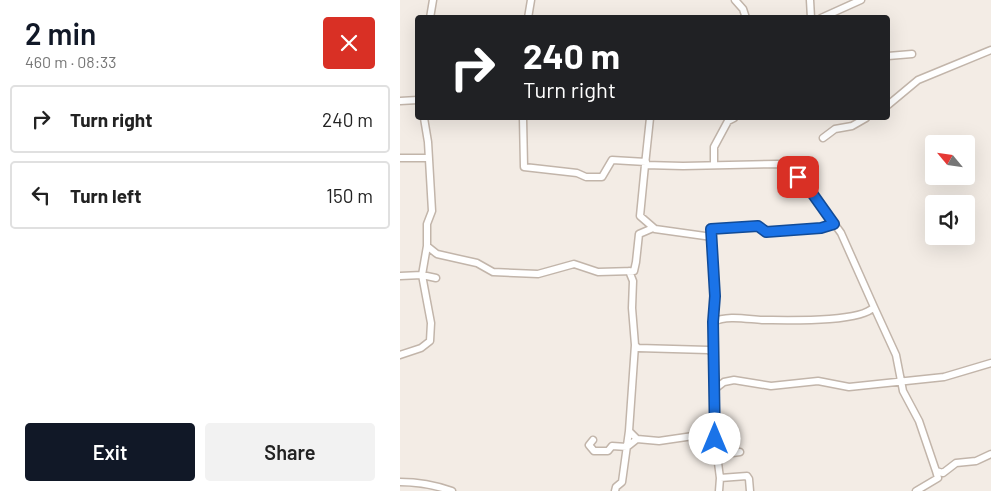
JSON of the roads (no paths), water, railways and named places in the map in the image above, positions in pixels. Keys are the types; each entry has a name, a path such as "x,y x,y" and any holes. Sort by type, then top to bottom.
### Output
{"street":[{"path":"430,15 433,0"},
{"path":"528,15 531,0"},
{"path":"735,0 743,9 745,15"},
{"path":"810,0 811,15"},
{"path":"828,15 861,0"},
{"path":"890,103 918,80 991,50"},
{"path":"890,56 912,54"},
{"path":"400,101 415,102"},
{"path":"400,355 421,348 430,341 431,323 422,275 427,246 427,224 432,211 430,158 424,120"},
{"path":"523,120 524,167 577,173 586,178 602,177 612,160 714,165 778,164 789,167 807,186 841,233 896,355 903,391 919,421 938,478 916,491"},
{"path":"650,120 640,216 655,230 712,237"},
{"path":"714,165 714,146 731,120"},
{"path":"823,138 834,129 852,126 862,120"},
{"path":"400,158 430,158"},
{"path":"719,491 720,478 715,439 713,322 715,296 711,229 758,226 766,232 821,228 834,224"},
{"path":"427,246 437,254 477,264 493,272 538,274 574,264 598,272 634,271 639,234 653,228"},
{"path":"615,491 616,487 622,482 628,447 635,345 632,308 633,281 629,271"},
{"path":"400,276 422,275 436,278"},
{"path":"713,322 721,318 765,320 848,318 870,312 874,307"},
{"path":"635,345 638,348 708,350 714,353"},
{"path":"715,390 724,382 734,380 770,386 818,381 848,388 901,380 944,377 991,363"},
{"path":"629,431 636,439 659,442 700,435 715,439"},
{"path":"592,440 589,446 594,451 608,451 612,446 628,447 636,439"},
{"path":"717,455 740,452"},
{"path":"936,471 943,473 956,463 976,461 991,454"},
{"path":"720,478 747,476 750,491"},
{"path":"400,482 414,482 452,491"}]}
